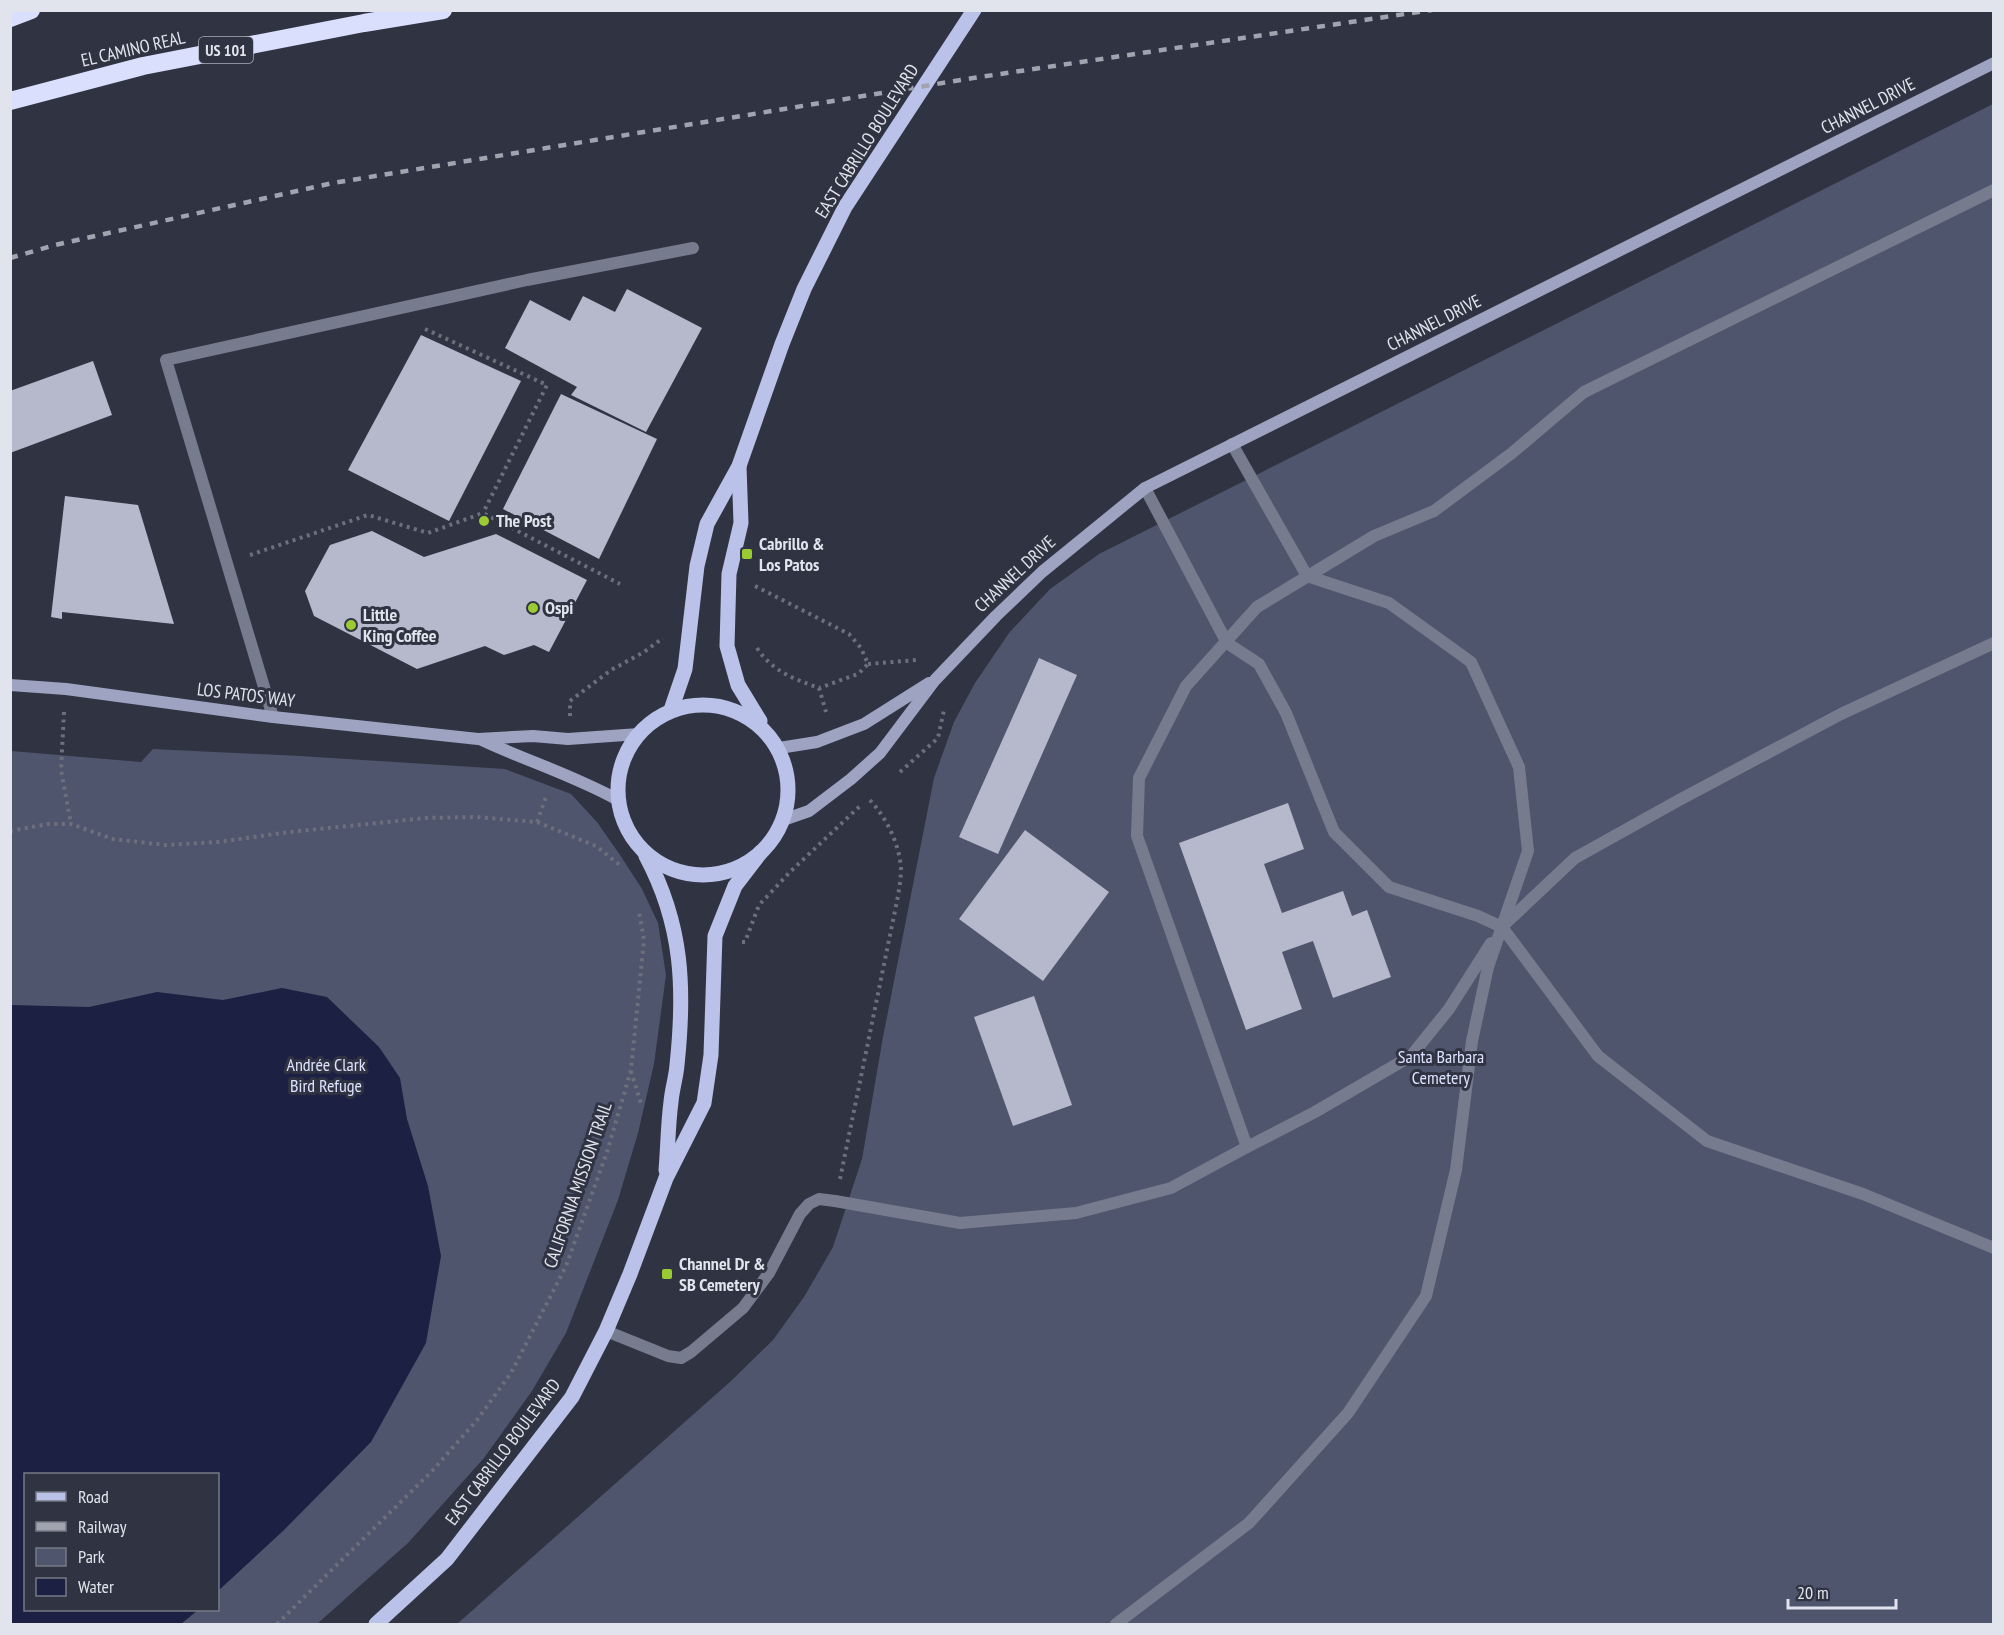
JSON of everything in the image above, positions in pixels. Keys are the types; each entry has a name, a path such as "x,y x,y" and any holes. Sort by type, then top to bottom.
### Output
{"highway":[{"path":"10,18 31,10"},
{"name":"EL CAMINO REAL","path":"10,100 143,66 443,10"}],"main road":[{"name":"EAST CABRILLO BOULEVARD","path":"671,710 685,669 697,566 707,524 740,466 782,344 804,289 845,207 974,10"},
{"name":"EAST CABRILLO BOULEVARD","path":"740,466 741,523 729,574 727,646 738,685 766,730"},
{"path":"710,704 730,708 749,716 766,730 779,748 787,771 789,796 783,820 775,838 761,852 740,867 716,874 691,874 666,867 645,854 631,836 622,816 617,784 619,770 628,748 639,734 656,718 671,710 690,705 710,704"},
{"name":"EAST CABRILLO BOULEVARD","path":"376,1624 447,1559 572,1397 606,1331 666,1178 705,1103 711,1055 715,936 735,886 761,852"},
{"name":"EAST CABRILLO BOULEVARD","path":"645,854 664,891 677,936 682,978 677,1066 671,1100 666,1178"}],"street":[{"name":"CHANNEL DRIVE","path":"783,820 809,811 880,753 956,656 1042,572 1145,488 1994,63"},
{"path":"1247,1147 1137,836 1139,778 1186,686 1257,607 1374,536 1434,511 1512,453 1584,392 1994,190"},
{"path":"273,717 166,360 527,280 693,248"},
{"path":"1116,1624 1249,1523 1348,1413 1426,1296 1456,1170 1472,1041 1488,967 1528,851 1519,767 1471,662 1389,603 1307,576 1232,444"},
{"path":"1145,488 1227,643 1259,664 1286,712 1334,832 1389,887 1478,916 1502,927 1598,1056 1707,1141 1863,1194 1994,1248"},
{"path":"606,1331 668,1356 681,1358 691,1352 743,1308 769,1273 800,1214 809,1204 819,1199 960,1223 1076,1213 1171,1188 1315,1112 1411,1056 1449,1009 1502,927 1575,858 1841,714 1994,643"},
{"name":"CHANNEL DRIVE","path":"779,748 817,742 864,723 935,680"},
{"name":"LOS PATOS WAY","path":"10,685 66,689 273,717 478,739 532,736 568,739 639,734"},
{"name":"LOS PATOS WAY","path":"478,739 526,760 589,783 618,800"}],"path":[{"path":"226,563 368,515 428,533 483,513 547,385 424,329 403,307"},
{"path":"483,513 620,584"},
{"path":"751,593 752,584 849,634 861,648 868,664"},
{"path":"569,718 570,701 611,670 645,652 663,639"},
{"path":"751,640 775,668 791,678 819,688 858,674 868,664 956,656"},
{"path":"819,688 828,723"},
{"path":"66,689 61,770 71,824"},
{"path":"895,776 938,738"},
{"path":"537,822 549,790"},
{"path":"840,1180 897,901 901,869 897,845 878,808 864,794"},
{"path":"737,941 745,942 759,904 868,798"},
{"path":"10,831 48,824 71,824 112,839 165,845 218,842 290,832 447,816 537,822 596,846 620,865"},
{"name":"CALIFORNIA MISSION TRAIL","path":"277,1624 434,1470 477,1420 511,1373 566,1266 607,1152 631,1070 644,940"}],"green space":[{"name":"Santa Barbara Cemetery","path":"1993,104 1993,1624 457,1624 731,1381 773,1340 804,1297 833,1247 862,1159 883,1037 934,778 954,722 975,683 1009,633 1050,589 1099,554"},
{"name":"Andrée Clark Bird Refuge","path":"153,749 505,769 571,794 597,822 620,855 642,889 658,923 666,975 654,1064 638,1133 618,1200 566,1333 532,1391 484,1458 408,1543 317,1624 11,1624 11,751 141,762"}],"water":[{"path":"282,988 327,997 379,1047 400,1078 407,1119 428,1186 441,1256 426,1343 371,1442 283,1531 219,1590 219,1473 24,1473 24,1611 197,1611 181,1624 11,1624 11,1005 89,1007 157,992 223,1000"}],"building":[{"path":"627,289 702,328 646,432 571,395 577,387 505,348 530,300 570,321 583,296 615,312"},
{"path":"421,335 521,381 449,521 348,470"},
{"path":"93,361 112,415 10,453 10,391"},
{"path":"561,394 657,439 599,559 503,509"},
{"path":"65,496 138,505 174,624 62,612 62,619 51,617"},
{"path":"372,531 424,557 496,534 587,580 549,652 534,645 504,655 485,646 417,669 314,616 305,591 330,545"},
{"path":"1039,658 1077,675 998,854 959,837"},
{"path":"1288,803 1304,849 1264,864 1282,913 1343,891 1352,916 1367,910 1391,977 1333,998 1313,941 1282,952 1302,1009 1246,1030 1179,843"},
{"path":"1025,830 1109,892 1043,981 959,919"},
{"path":"1034,996 1072,1105 1013,1126 974,1017"}],"railway":[{"path":"10,258 55,245 333,183 973,78 1432,10"}],"place":[{"name":"The Post","path":"484,521"},
{"name":"Cabrillo & Los Patos","path":"747,554"},
{"name":"Ospi","path":"533,608"},
{"name":"Little King Coffee","path":"351,625"},
{"name":"Channel Dr & SB Cemetery","path":"667,1274"}]}
